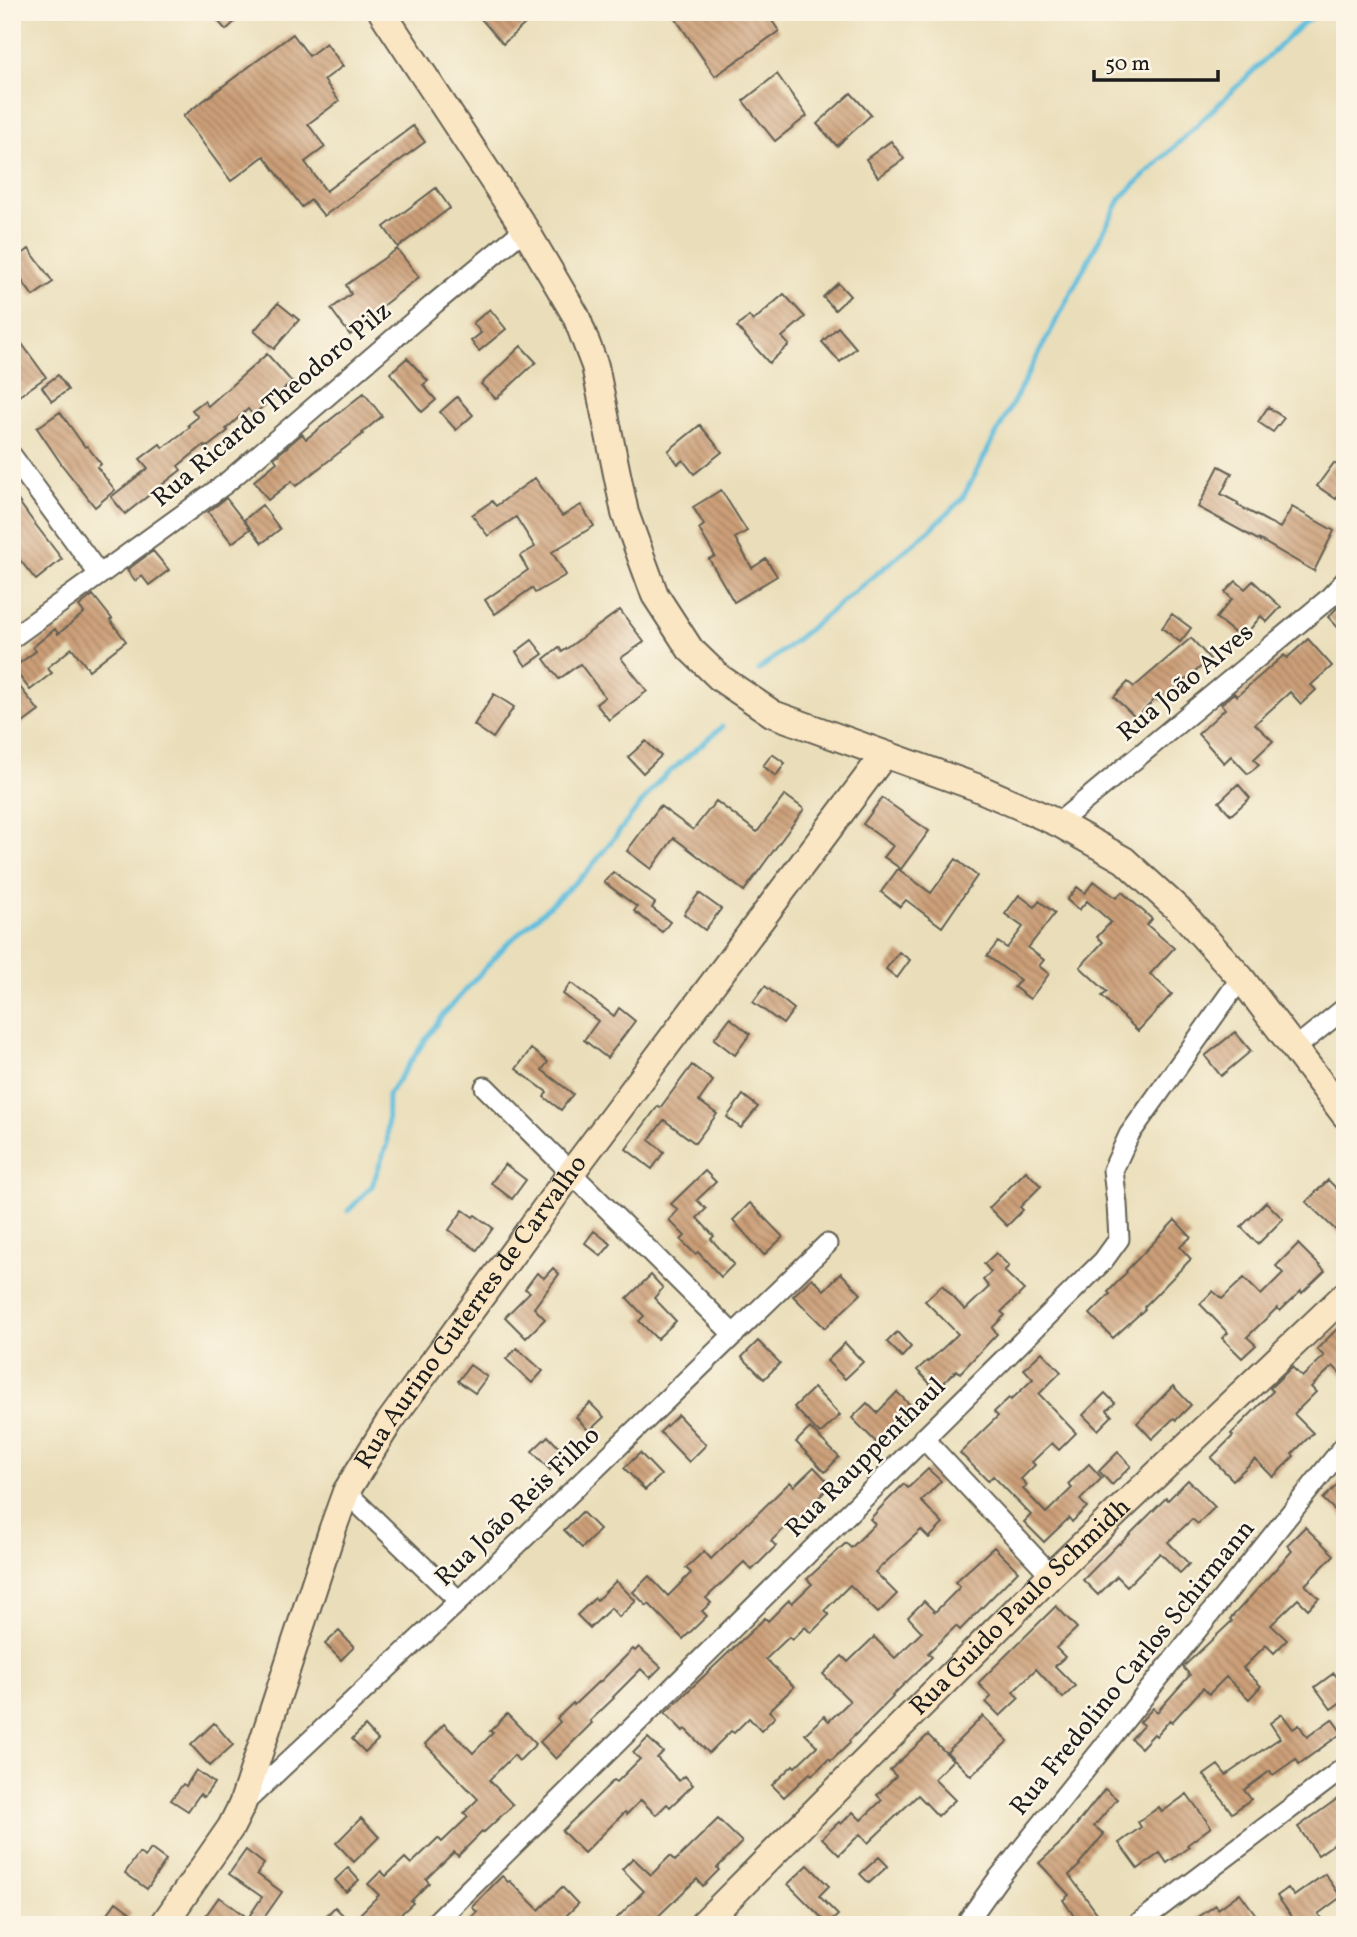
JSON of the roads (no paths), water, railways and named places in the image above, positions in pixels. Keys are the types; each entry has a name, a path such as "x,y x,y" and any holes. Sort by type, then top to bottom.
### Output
{"street":[{"path":"382,12 525,229 576,316 595,366 625,513 655,595 690,649 720,678 773,714 976,787 1058,823 1124,860 1180,911 1241,978 1345,1115"},
{"name":"Rua Ricardo Theodoro Pilz","path":"12,638 225,484 525,229"},
{"path":"12,456 99,574"},
{"name":"Rua João Alves","path":"1058,823 1345,582"},
{"name":"Rua Aurino Guterres de Carvalho","path":"163,1925 231,1827 243,1805 346,1492 388,1423 571,1173 884,755"},
{"name":"Rua Rauppenthaul","path":"433,1925 1103,1261 1119,1239 1113,1170 1123,1147 1241,978"},
{"path":"1295,1048 1345,1008"},
{"path":"485,1087 734,1335"},
{"name":"Rua João Reis Filho","path":"243,1805 459,1601 827,1244"},
{"name":"Rua Guido Paulo Schmidh","path":"702,1925 1051,1575 1345,1295"},
{"path":"923,1438 1051,1575"},
{"name":"Rua Fredolino Carlos Schirmann","path":"965,1925 1005,1869 1345,1445"},
{"path":"346,1492 459,1601"},
{"path":"1136,1925 1345,1767"}],"waterway":[{"path":"759,670 930,530 962,499 1121,198 1302,24 1322,12"},
{"path":"348,1211 372,1186 387,1144 388,1095 441,1017 505,946 588,871 659,781 722,727"}]}
